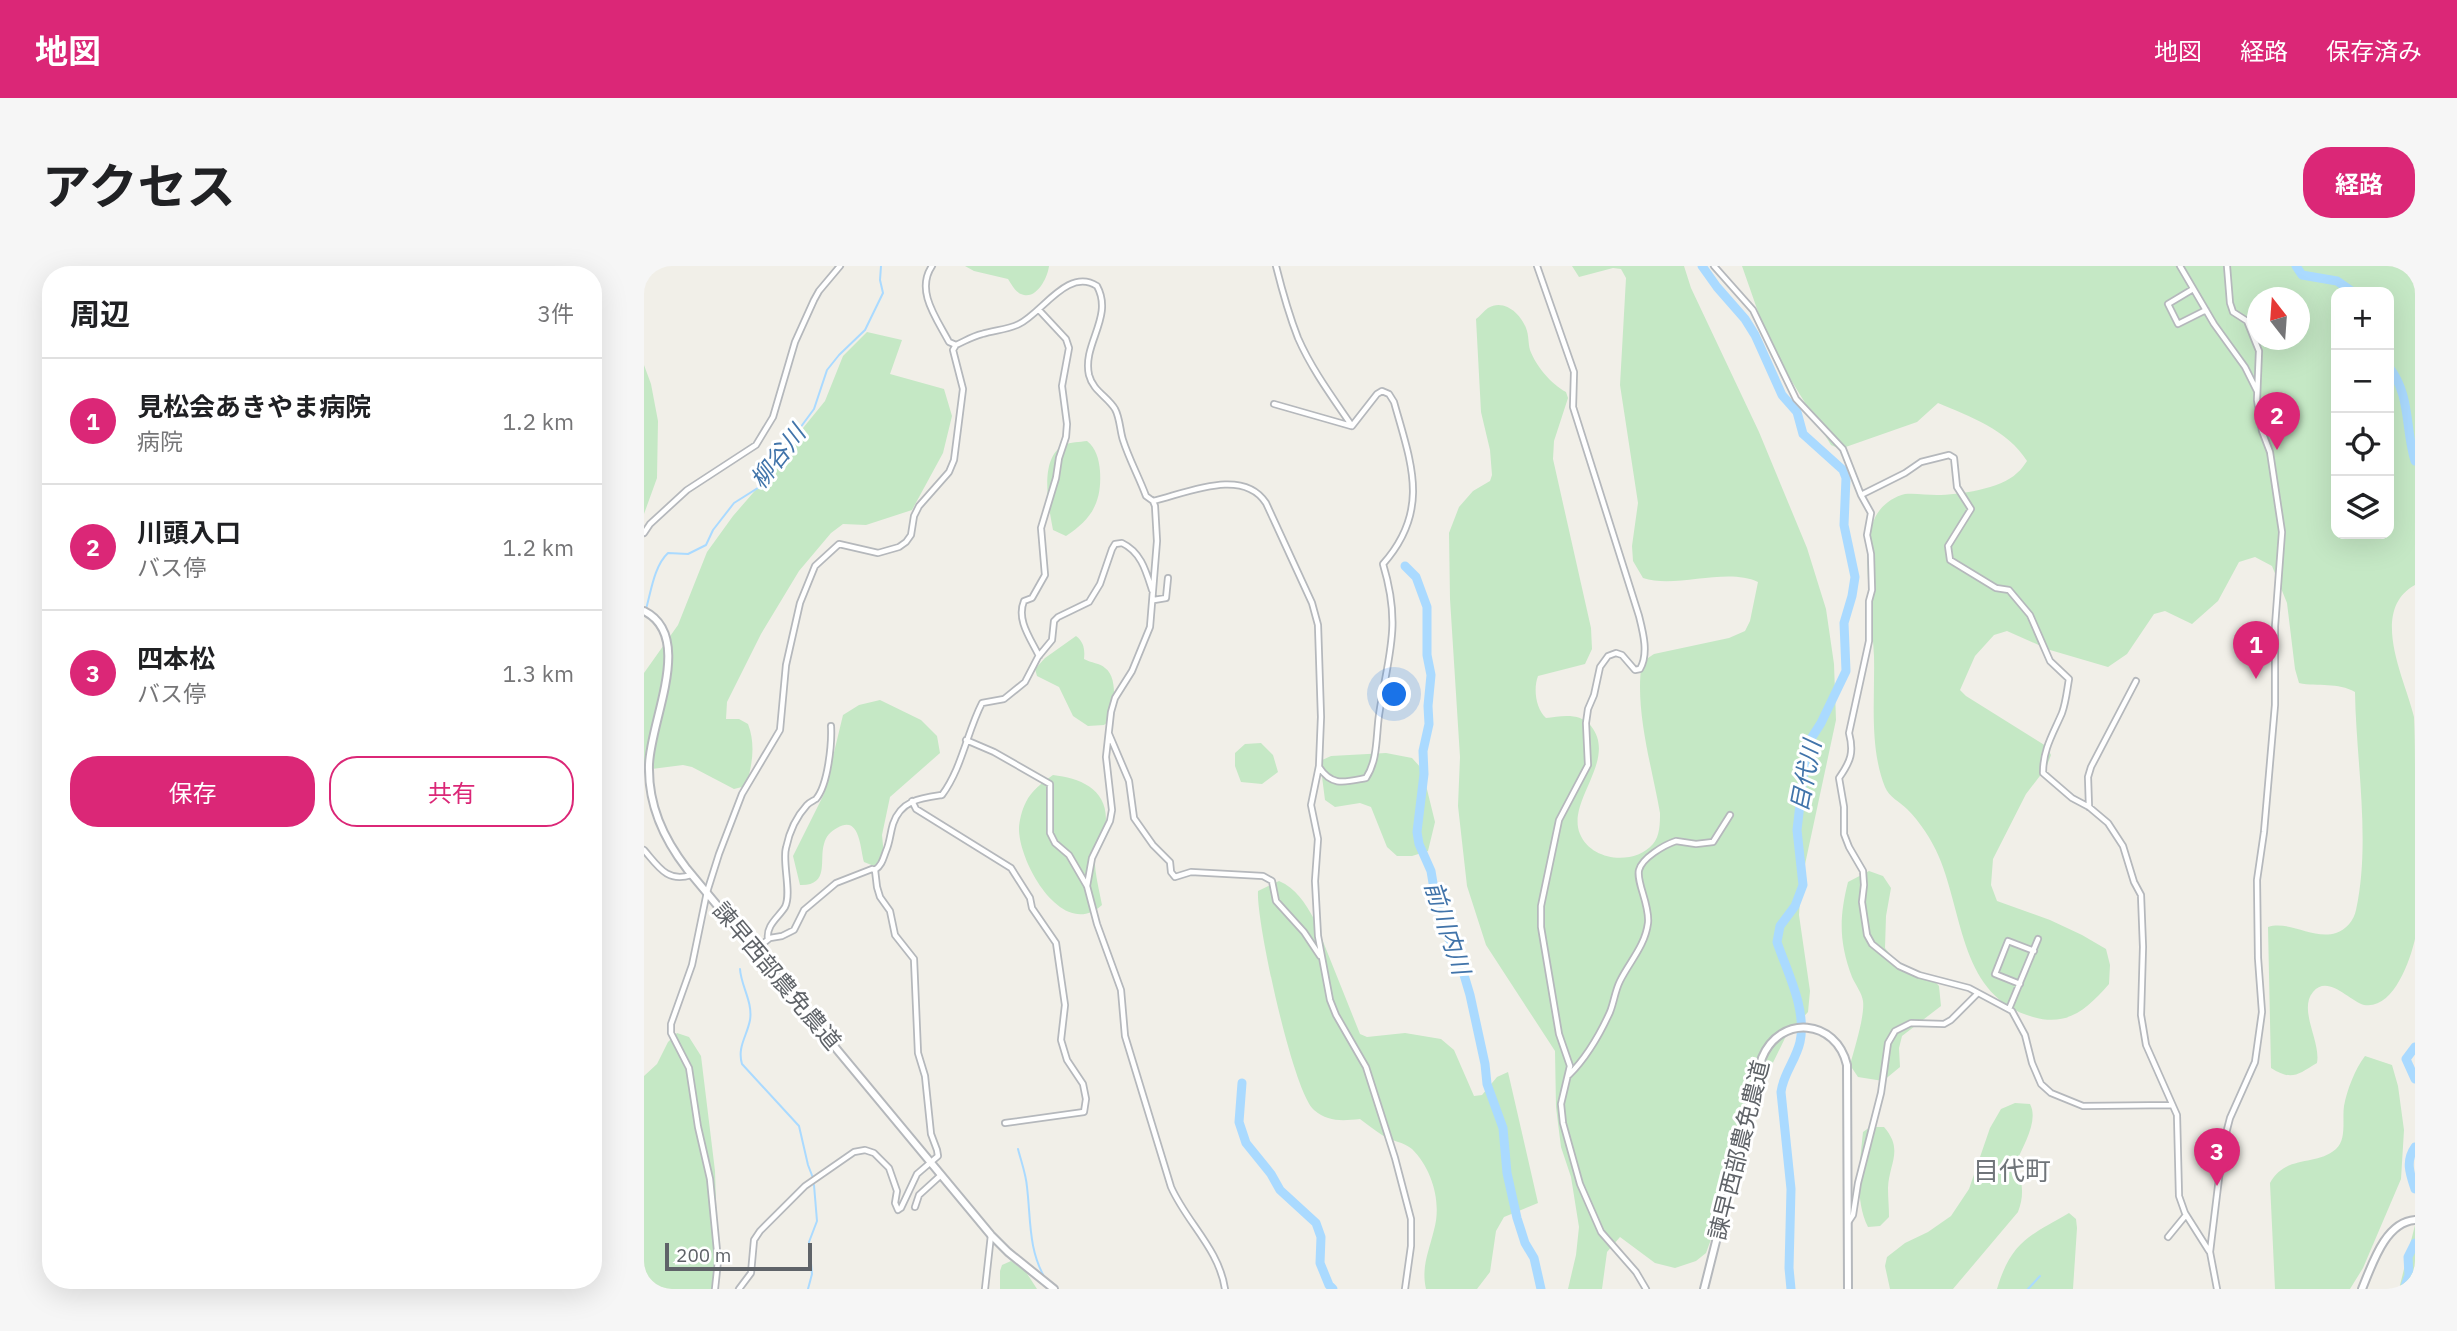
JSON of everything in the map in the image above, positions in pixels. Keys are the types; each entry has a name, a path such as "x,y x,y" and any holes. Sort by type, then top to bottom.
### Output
{"street":[{"path":"644,533 650,524 687,490 755,445 773,417 795,342 814,300 819,290 840,266"},
{"path":"932,266 925,276 925,290 932,314 949,342 956,345"},
{"path":"1276,266 1288,312 1299,340 1312,366 1352,426"},
{"path":"1537,266 1574,372 1573,407 1639,616 1645,657 1640,669 1635,670 1622,655 1616,653 1608,656 1600,667 1588,709 1588,765 1561,813 1541,906 1543,947 1559,1034 1570,1066 1561,1104 1563,1123 1580,1184 1601,1232 1636,1272 1646,1289"},
{"path":"1714,266 1753,310 1796,399 1843,449 1871,513 1867,535 1871,554 1872,590 1869,601 1869,641 1849,733 1853,747 1850,762 1839,778 1844,807 1844,834 1863,871 1862,902 1867,935 1872,944 1899,966 1919,975 1954,983 2009,1009 2025,1035 2041,1084 2051,1093 2083,1105 2172,1105"},
{"path":"2180,266 2245,367 2257,392"},
{"path":"2217,1289 2210,1252 2223,1145 2230,1118 2255,1062 2262,1012 2257,880 2275,705 2275,626 2282,532 2270,452 2262,431 2257,392 2259,351 2247,321 2233,312 2227,294 2227,266"},
{"path":"715,1289 718,1261 710,1180 689,1068 671,1033 675,1011 692,965 707,892 741,794 780,730 782,692 800,603 815,566 839,544 878,553 899,547 911,535 914,516 919,506 949,472 954,460 963,389 953,350 956,345 979,334 1020,324 1069,285 1091,282 1097,286 1103,303 1101,320 1088,362 1090,376 1095,389 1115,409 1123,441 1146,496 1153,501 1157,518 1153,594"},
{"path":"2193,289 2168,304 2178,324 2206,310"},
{"path":"1039,310 1066,339 1069,348 1062,386 1066,437 1041,528 1045,575 1032,598 1021,605 1022,619 1039,656"},
{"path":"1319,766 1326,778 1335,782 1366,778 1374,763 1380,711 1393,646 1393,602 1383,564 1399,545 1413,510 1410,465 1390,394 1382,391 1377,394 1352,426"},
{"path":"1274,404 1352,426"},
{"path":"1861,495 1921,462 1949,455 1954,458 1957,487 1971,509 1948,545 1950,560 1996,588 2009,590 2030,615 2050,661 2069,678 2063,711 2043,757 2043,773 2072,798 2089,807 2108,823 2123,846 2141,895 2141,1015 2146,1045 2177,1115 2179,1196 2186,1215 2210,1252"},
{"path":"1153,501 1236,483 1259,492 1296,568 1318,625 1321,717 1319,766 1311,805 1318,839 1315,881 1322,958 1330,1000 1336,1015 1366,1067 1411,1219 1411,1246 1405,1289"},
{"path":"755,950 768,939 794,930 804,910 836,883 875,870 881,865 900,810 912,801 942,794 952,781 982,703 1004,699 1025,682 1039,656 1052,640 1054,621 1088,602 1100,584 1112,549 1115,544 1122,543 1136,553 1143,564 1154,600 1150,627 1132,671 1115,698 1106,757 1112,810 1110,821 1092,858 1087,886"},
{"path":"1154,600 1167,598 1168,578"},
{"name":"諫早西部農免農道","path":"644,611 660,622 665,632 669,660 648,767 652,798 664,835 692,874 991,1235 1054,1289"},
{"path":"2089,807 2088,777 2091,767 2136,681"},
{"path":"768,939 771,926 785,906 788,869 785,851 795,821 816,798 827,771 832,741 831,726"},
{"path":"1109,733 1129,781 1134,818 1153,845 1170,862 1171,872 1175,877 1191,872 1263,876 1272,881 1276,901 1304,932 1322,958"},
{"path":"966,740 994,752 1050,784 1050,832 1055,843 1069,855 1087,886 1097,924 1121,990 1125,1035 1171,1187 1218,1261 1225,1289"},
{"path":"912,801 916,808 1011,868 1030,898 1032,908 1056,943 1065,1005 1061,1040 1067,1060 1083,1084 1086,1099 1084,1112 1005,1123"},
{"path":"1566,1078 1592,1046 1611,1011 1620,979 1640,948 1648,923 1648,907 1639,875 1643,862 1676,841 1706,845 1713,842 1730,814"},
{"path":"644,850 660,870 669,875 681,878 692,874"},
{"path":"739,1289 751,1273 754,1240 760,1231 805,1186 854,1152 865,1150 874,1153 889,1168 897,1191 895,1203 898,1210 917,1174 938,1156 931,1134 925,1076 918,1053 914,959 895,935 890,911 880,897 875,870"},
{"path":"2009,1009 2038,939"},
{"path":"2020,984 1995,974 2008,941 2034,951"},
{"path":"1847,1224 1853,1215 1858,1182 1881,1093 1888,1044 1895,1031 1911,1023 1944,1024 1977,994"},
{"name":"諫早西部農免農道","path":"1704,1289 1762,1058 1773,1039 1795,1028 1817,1029 1838,1042 1847,1065 1848,1289"},
{"path":"915,1207 919,1195 942,1174"},
{"path":"2168,1237 2186,1215"},
{"path":"2362,1289 2382,1245 2391,1232 2404,1222 2415,1220"},
{"path":"985,1289 991,1235"}],"green space":[{"path":"965,266 1049,266 1038,290 1024,295 1014,289 1008,279 974,271"},
{"path":"1572,266 1684,266 1691,288 1759,432 1807,548 1826,609 1834,664 1836,720 1801,883 1799,915 1810,991 1808,1012 1786,1036 1749,1112 1706,1253 1696,1261 1675,1268 1655,1263 1620,1237 1607,1252 1602,1289 1568,1289 1579,1227 1571,1177 1561,1147 1556,1107 1555,1051 1486,945 1467,886 1458,806 1460,757 1450,599 1449,533 1459,507 1473,491 1490,481 1492,475 1490,450 1481,412 1476,319 1494,305 1506,306 1516,313 1526,328 1530,350 1536,362 1560,389 1566,392 1568,398 1554,441 1553,459 1591,628 1592,649 1585,664 1538,676 1536,693 1540,709 1546,718 1570,716 1581,719 1591,726 1598,739 1596,766 1580,808 1578,821 1580,834 1593,850 1614,857 1635,856 1653,844 1658,833 1660,813 1640,699 1642,662 1654,654 1729,638 1745,631 1750,621 1758,582 1731,577 1670,581 1643,578 1633,561 1632,546 1638,503 1620,385 1626,278 1621,269 1613,268 1579,277"},
{"path":"1742,266 2415,266 2415,585 2401,597 2394,612 2392,629 2398,666 2414,717 2415,939 2399,982 2384,1000 2374,1005 2364,1005 2332,987 2325,986 2313,992 2308,1008 2317,1063 2294,1075 2271,1068 2268,927 2284,926 2319,934 2336,933 2349,924 2355,914 2360,884 2363,829 2355,692 2335,686 2299,683 2287,603 2272,566 2255,557 2239,562 2218,601 2192,624 2165,611 2154,614 2127,654 2108,667 2050,650 2007,631 1994,635 1975,656 1960,690 2046,746 2051,755 2046,768 2026,794 1993,859 1991,885 1997,901 2082,935 2106,949 2110,965 2109,984 2085,1008 2067,1018 2057,1020 2033,1017 2009,1007 1991,991 1978,973 1968,951 1947,880 1933,844 1912,814 1887,791 1880,772 1875,739 1874,656 1868,587 1870,534 1876,515 1886,503 1905,494 1956,494 1990,487 2010,479 2027,461 1999,432 1938,403 1917,422 1840,449 1831,445 1770,346"},
{"path":"867,332 902,340 890,374 944,389 952,416 943,453 912,510 866,525 843,524 831,533 799,571 761,634 727,702 726,719 739,719 748,724 752,740 746,786 734,789 683,765 644,770 644,673 678,625 707,552 825,401 843,356"},
{"path":"644,365 651,384 658,421 657,478 644,514"},
{"path":"1087,441 1098,458 1099,492 1089,516 1066,536 1053,530 1048,497 1048,472 1056,451 1064,445"},
{"path":"1076,636 1083,646 1084,659 1103,666 1112,677 1114,717 1104,725 1088,726 1073,716 1059,687 1037,676 1035,669 1045,658"},
{"path":"880,700 921,720 937,736 940,753 890,797 882,835 884,856 874,866 864,862 855,829 845,825 832,831 826,839 821,871 816,881 800,885 793,856 824,794 843,715 859,705"},
{"path":"1261,743 1273,755 1278,772 1262,784 1241,782 1235,766 1235,753 1245,744"},
{"path":"1386,753 1412,758 1422,769 1435,822 1428,851 1412,856 1397,856 1387,847 1371,807 1360,803 1335,807 1325,800 1320,761 1331,756"},
{"path":"1053,775 1089,786 1096,792 1105,808 1106,824 1095,856 1102,905 1087,913 1073,913 1059,906 1046,893 1026,860 1021,844 1019,826 1028,798"},
{"path":"1869,871 1883,876 1891,888 1886,916 1885,948 1895,961 1930,976 1939,986 1941,1006 1902,1036 1899,1048 1900,1067 1883,1081 1858,1077 1850,1065 1861,1024 1863,1001 1845,952 1843,907 1848,882"},
{"path":"1279,881 1295,892 1314,919 1360,1034 1367,1037 1405,1033 1441,1039 1454,1050 1474,1096 1482,1095 1497,1077 1508,1072 1538,1203 1504,1217 1496,1231 1490,1272 1477,1289 1426,1289 1425,1266 1436,1219 1436,1197 1425,1166 1412,1149 1382,1135 1360,1119 1325,1117 1314,1110 1305,1097 1277,1005 1259,908 1258,891"},
{"path":"677,1033 689,1037 701,1056 715,1171 717,1232 714,1289 644,1289 644,1076 657,1064 668,1042"},
{"path":"2365,1056 2392,1065 2404,1130 2401,1179 2363,1268 2350,1289 2275,1289 2270,1183 2284,1168 2319,1158 2339,1145 2343,1134 2347,1093"},
{"path":"2015,1103 2030,1104 2033,1118 2016,1163 2022,1188 2018,1212 1953,1289 1890,1289 1885,1266 1887,1257 1951,1216 1969,1189 1990,1128 2001,1109"},
{"path":"1870,1127 1884,1127 1893,1143 1894,1157 1888,1188 1889,1217 1880,1226 1868,1227 1861,1205 1859,1180 1863,1132"},
{"path":"2069,1213 2076,1219 2077,1228 2073,1289 1997,1289 2002,1273 2015,1250 2032,1235"},
{"path":"2415,1225 2415,1289 2399,1289"},
{"path":"1011,1261 1026,1272 1037,1289 1000,1289 1002,1265"}],"waterway":[{"name":"柳谷川","path":"646,609 656,572 663,558 668,553 688,554 706,545 713,530 734,503 764,484 783,451 814,409 827,370 865,330 883,293 881,266"},
{"name":"目代川","path":"1702,266 1755,335 1782,395 1797,412 1803,434 1843,470 1846,478 1844,525 1855,577 1844,623 1846,671 1821,723 1807,745 1797,830 1803,885 1795,906 1780,926 1777,942 1795,991 1801,1017 1800,1042 1781,1092 1791,1189 1791,1289"},
{"path":"2296,266 2302,275 2337,281 2346,287"},
{"path":"2394,375 2404,401 2415,461"},
{"name":"前川内川","path":"1405,566 1416,577 1427,607 1427,655 1431,675 1429,724 1423,751 1424,774 1417,832 1419,844 1431,871 1446,935 1456,948 1470,995 1487,1084 1503,1128 1507,1173 1517,1218 1525,1243 1534,1258 1541,1289"},
{"path":"740,969 750,1013 742,1047 742,1064 799,1126 813,1178"},
{"path":"2415,1047 2406,1059 2415,1079"},
{"path":"1242,1083 1239,1122 1246,1143 1280,1190 1316,1223 1321,1237 1320,1263 1333,1289"},
{"path":"2415,1147 2409,1162 2415,1189"},
{"path":"1018,1149 1026,1182 1033,1246 1046,1280"},
{"path":"808,1289 812,1274 809,1242 817,1221 814,1185"},
{"path":"2404,1289 2409,1275 2408,1257 2415,1243"},
{"path":"2028,1289 2040,1276"}],"place":[{"name":"川頭入口","path":"2277,450"},
{"name":"見松会あきやま病院","path":"2256,679"},
{"name":"四本松","path":"2217,1186"}],"district":[{"name":"目代町","path":"2012,1171"}]}
